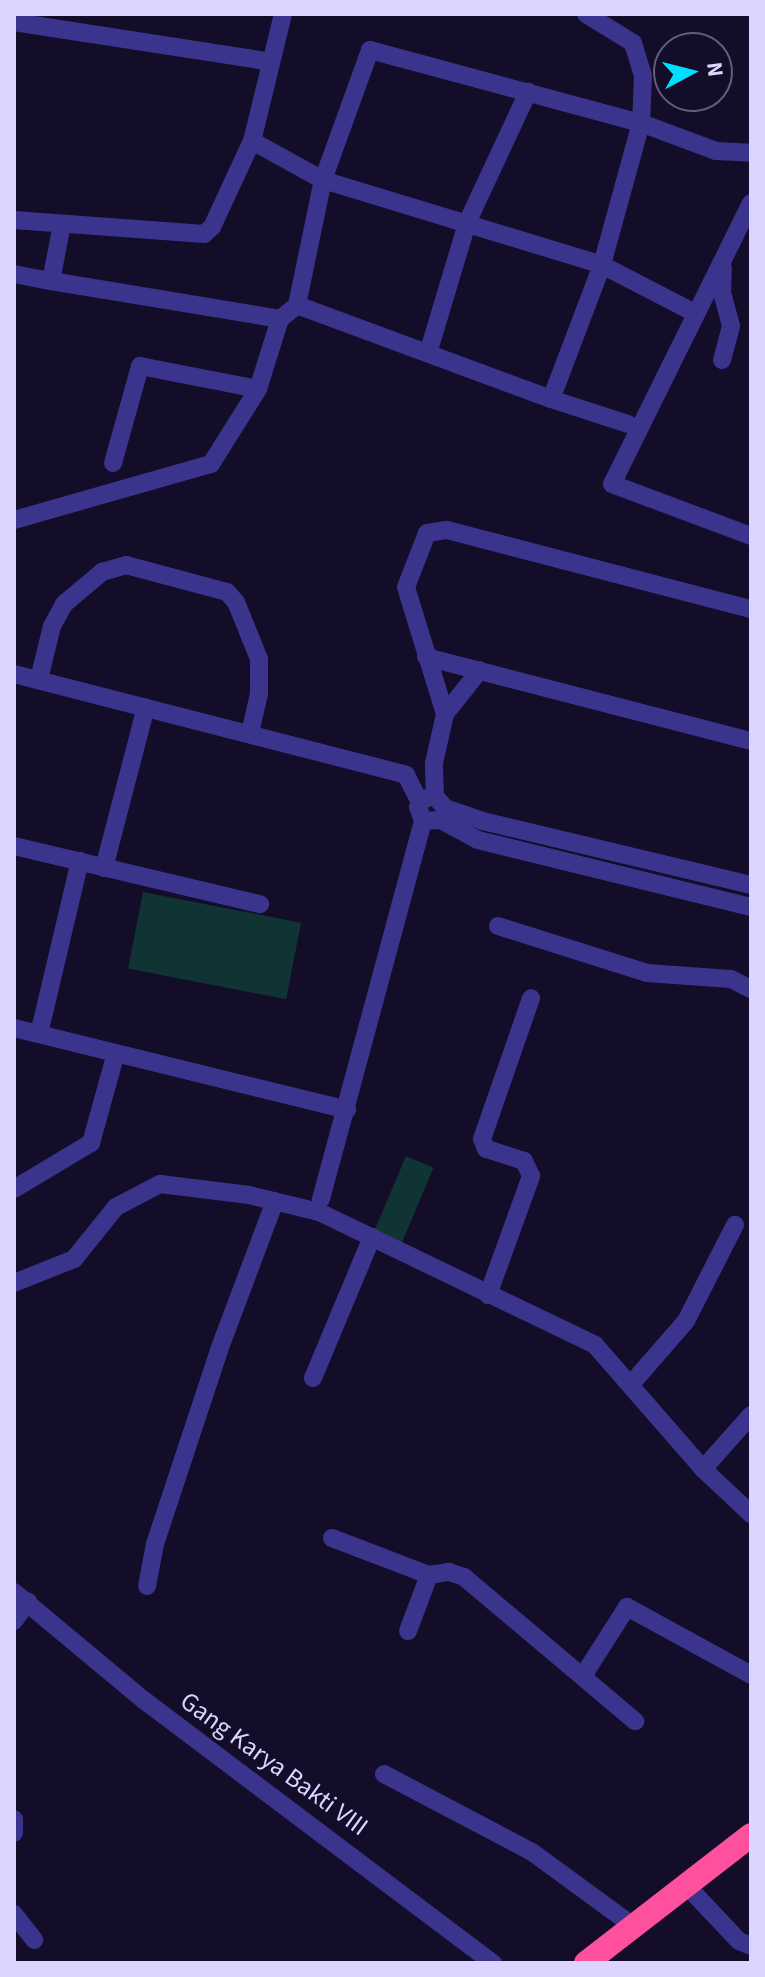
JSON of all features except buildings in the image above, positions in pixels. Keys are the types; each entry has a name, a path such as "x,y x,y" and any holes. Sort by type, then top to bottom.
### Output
{"highway":[{"path":"586,1963 751,1835"}],"street":[{"path":"14,220 204,234 212,227 252,141 283,14"},
{"path":"551,399 602,265 641,123 643,76 633,43 586,14"},
{"path":"14,22 271,62"},
{"path":"14,520 211,464 258,389 280,319 297,305 323,180 370,50 641,123 716,151 751,153"},
{"path":"429,350 467,223 528,92"},
{"path":"252,141 323,180 602,265 695,313"},
{"path":"751,203 612,484 751,536"},
{"path":"51,281 62,224"},
{"path":"722,360 731,326 722,293 723,265"},
{"path":"14,274 280,319"},
{"path":"297,305 429,350 551,399 628,424"},
{"path":"113,463 140,366 258,389"},
{"path":"445,714 406,587 420,540 436,530 751,609"},
{"path":"39,679 52,626 64,604 102,572 126,565 227,592 236,602 259,659 259,694 250,733"},
{"path":"426,657 751,741"},
{"path":"321,1199 433,809 434,763 445,714 480,670"},
{"path":"14,674 406,775 416,775 434,763"},
{"path":"104,868 146,707"},
{"path":"406,775 433,809 478,840 751,907"},
{"path":"433,809 751,885"},
{"path":"14,846 260,904"},
{"path":"39,1034 80,861"},
{"path":"646,883 652,861"},
{"path":"498,926 647,973 731,979 751,989"},
{"path":"488,1295 531,1176 524,1161 486,1149 482,1139 531,998"},
{"path":"14,1028 347,1110"},
{"path":"17,1185 91,1143 116,1053"},
{"path":"14,1283 74,1259 116,1207 160,1184 275,1201 319,1212 488,1295 581,1335 632,1383 703,1469 751,1514"},
{"path":"147,1586 155,1544 219,1350 275,1201"},
{"path":"632,1383 686,1321 735,1225"},
{"path":"313,1378 372,1237"},
{"path":"703,1469 751,1415"},
{"path":"332,1538 429,1575 449,1572 464,1577 635,1721"},
{"path":"408,1631 429,1575"},
{"path":"14,1621 21,1597"},
{"name":"Gang Karya Bakti VIII","path":"21,1597 145,1701 493,1963"},
{"path":"583,1676 627,1607 751,1675"},
{"path":"384,1774 532,1852 633,1926"},
{"path":"14,1819 14,1833"},
{"path":"686,1885 739,1941 751,1946"},
{"path":"14,1914 34,1940"}],"green space":[{"path":"143,892 301,923 286,999 128,969"},
{"path":"406,1156 434,1168 402,1243 374,1231"}]}
